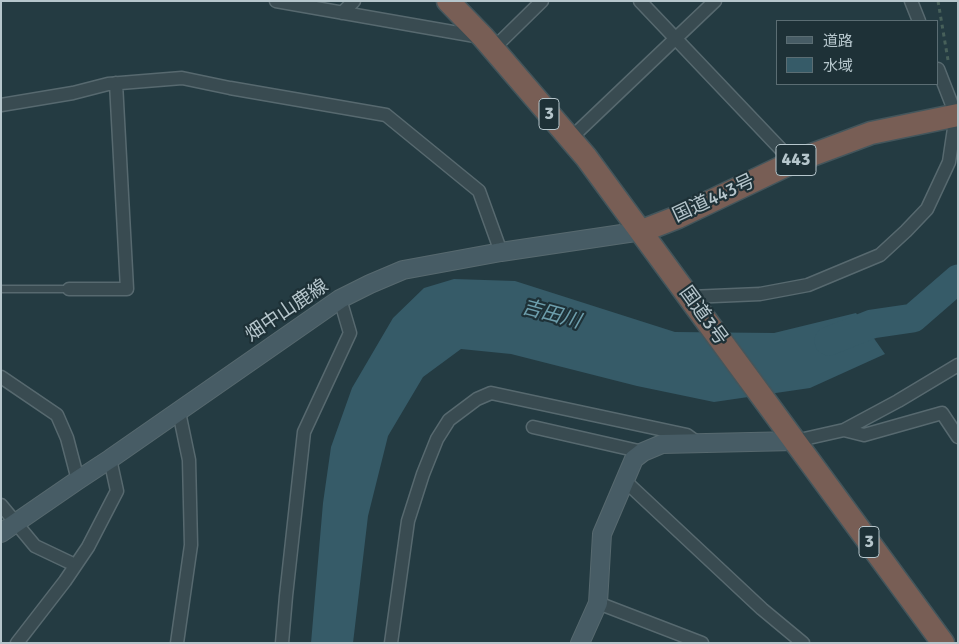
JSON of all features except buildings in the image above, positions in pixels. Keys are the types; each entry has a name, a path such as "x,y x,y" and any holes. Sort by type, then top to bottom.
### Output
{"highway":[{"name":"国道3号","path":"448,1 488,43 586,157 943,643"},
{"name":"国道443号","path":"642,231 678,217 793,162 871,133 957,115"}],"main road":[{"name":"畑中山鹿線","path":"1,533 110,460 340,299 370,284 403,270 501,252 642,231"},
{"path":"580,643 598,603 602,534 634,459 643,452 662,444 795,441"}],"street":[{"path":"276,1 488,43 542,1"},
{"path":"342,13 354,1"},
{"path":"640,1 793,162"},
{"path":"570,138 715,1"},
{"path":"911,1 919,20"},
{"path":"690,297 760,294 808,285 880,255 926,209 949,162 957,115 939,71"},
{"path":"1,105 73,93 108,84 182,78 386,115 479,190 501,252"},
{"path":"69,289 127,289 116,83"},
{"path":"282,643 304,432 350,333 340,299"},
{"path":"795,441 844,430 898,401 958,365"},
{"path":"1,377 56,415 67,438 78,480"},
{"path":"392,643 408,521 423,474 437,439 449,420 477,399 491,393 687,435 698,443"},
{"path":"177,643 191,545 189,460 179,412"},
{"path":"844,430 864,435 942,413 958,437"},
{"path":"533,427 643,452"},
{"path":"16,643 88,547 117,491 110,460"},
{"path":"624,480 762,609 803,643"},
{"path":"1,505 35,546 75,566"},
{"path":"598,603 702,643"}],"lane":[{"path":"1,289 69,289"}],"water":[{"path":"454,279 515,281 675,332 774,333 856,313 885,354 810,388 714,402 637,386 511,354 461,349 423,377 388,436 368,516 353,643 311,643 323,503 331,447 352,388 393,318 424,288"}],"waterway":[{"name":"吉田川","path":"829,341 872,324 913,318 958,279"}]}
